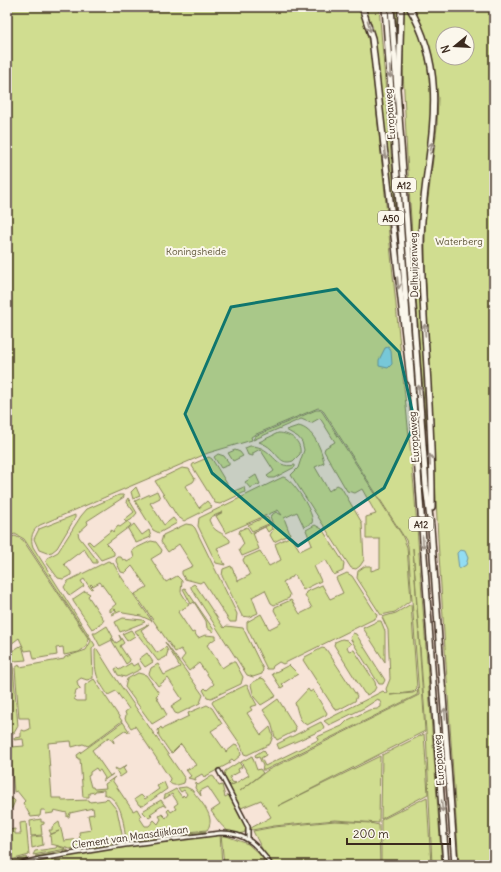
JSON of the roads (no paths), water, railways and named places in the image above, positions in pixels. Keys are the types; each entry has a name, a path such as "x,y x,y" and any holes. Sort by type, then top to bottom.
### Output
{"highway":[{"name":"Delhuijzenweg","path":"362,7 371,33 376,64 408,372 412,392"},
{"name":"A12","path":"382,7 387,33"},
{"name":"Europaweg","path":"385,7 446,865"},
{"name":"Europaweg","path":"391,7 426,486 431,527 455,865"},
{"name":"Delhuijzenweg","path":"410,7 427,49 435,92 434,122 424,193 421,246 432,497 431,527"},
{"name":"A12","path":"398,99 401,72 401,10"}],"street":[{"path":"218,771 248,827 248,839"},
{"name":"Clement van Maasdijklaan","path":"15,865 102,848 215,833 230,833 248,839 257,846 271,865"}],"water":[{"path":"388,347 391,351 392,364 388,368 379,366 379,360 385,348"},
{"path":"460,550 465,551 468,558 466,565 459,569 457,553"}],"park label":[{"name":"Waterberg","path":"459,241"},
{"name":"Koningsheide","path":"196,251"}]}
